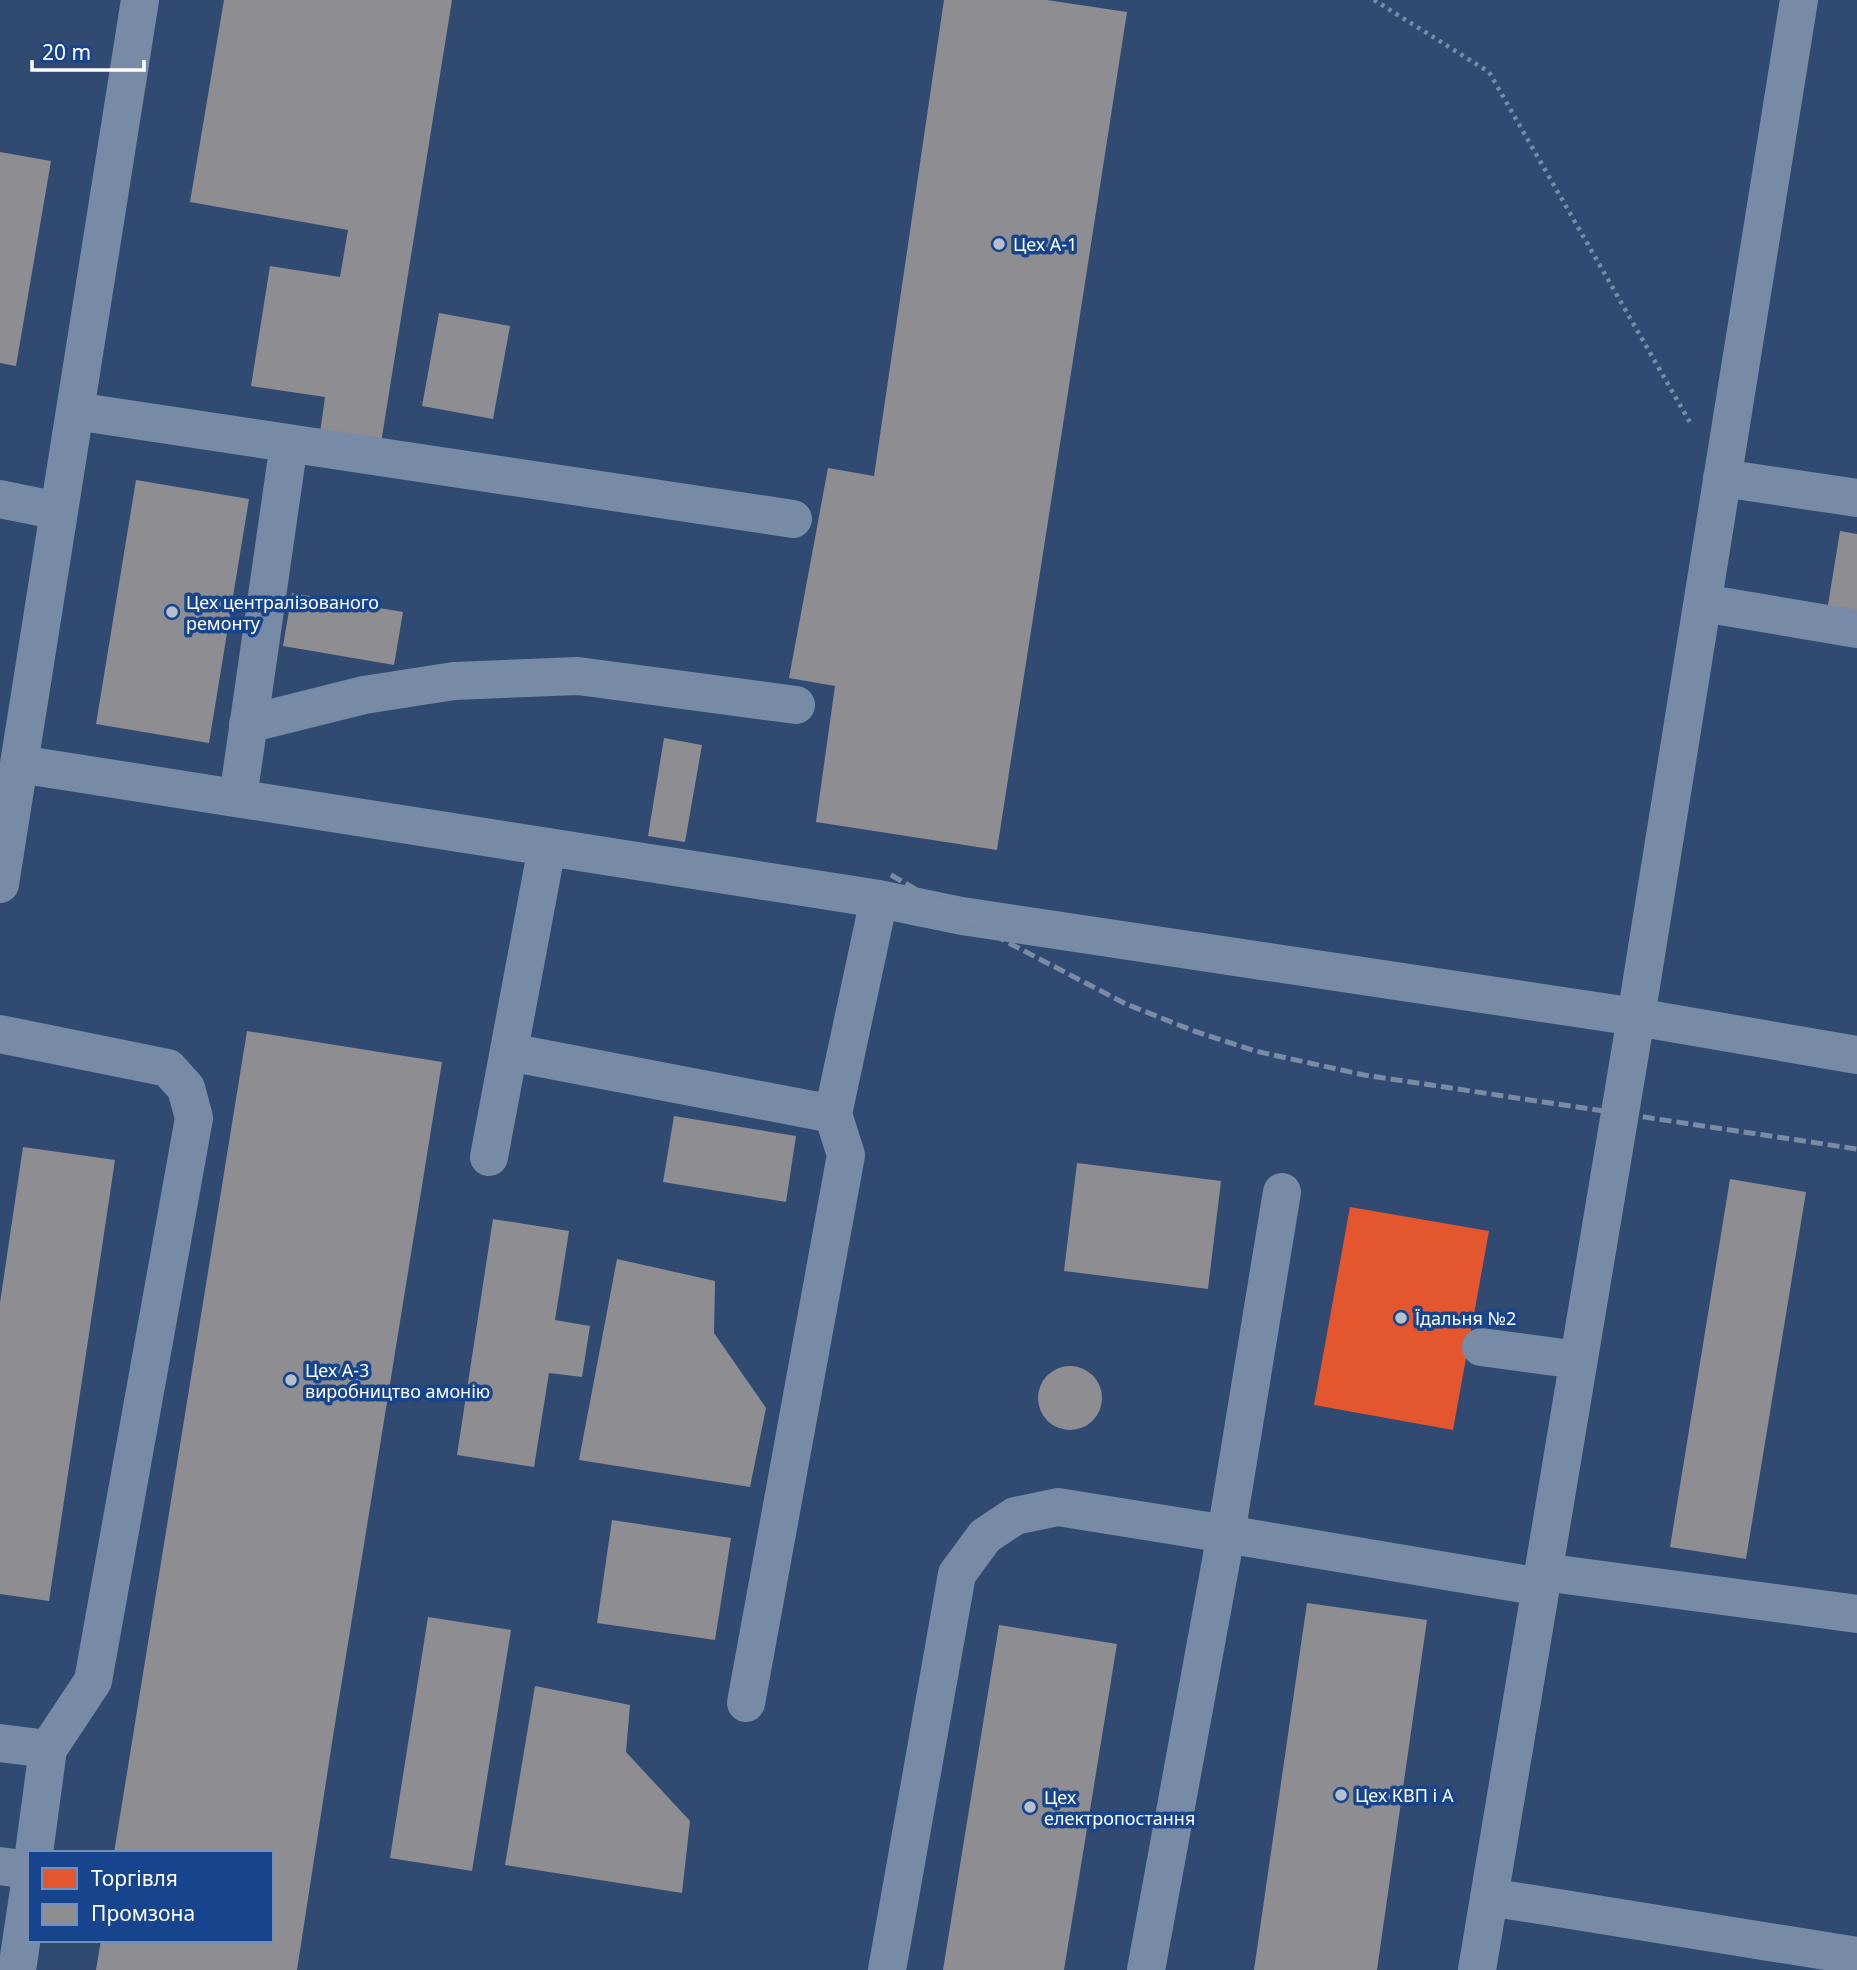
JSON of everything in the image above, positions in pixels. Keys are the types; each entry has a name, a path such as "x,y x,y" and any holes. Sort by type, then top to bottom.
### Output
{"lane":[{"path":"0,884 140,0"},
{"path":"1477,1970 1636,1017 1799,0"},
{"path":"75,411 793,519"},
{"path":"238,798 289,443"},
{"path":"1722,478 1857,498"},
{"path":"0,499 59,511"},
{"path":"1703,603 1857,629"},
{"path":"248,724 364,695 454,681 578,676 796,705"},
{"path":"19,764 878,899 962,916 1636,1017 1857,1055"},
{"path":"489,1157 547,847"},
{"path":"746,1703 846,1155 833,1114 878,899"},
{"path":"0,1034 168,1068 186,1088 194,1118 93,1681 48,1749 34,1851"},
{"path":"509,1052 833,1114"},
{"path":"1146,1970 1226,1534 1282,1192"},
{"path":"1481,1347 1578,1360"},
{"path":"887,1970 957,1574 985,1536 1015,1516 1058,1507 1542,1580 1857,1614"},
{"path":"0,1743 48,1749"},
{"path":"0,1866 28,1870"},
{"path":"1489,1897 1857,1956"},
{"path":"18,1970 28,1898"}],"path":[{"path":"1374,0 1489,72 1722,478"}],"building: Торгівля":[{"name":"Їдальня №2","path":"1350,1207 1489,1231 1453,1430 1314,1405"}],"building: Промзона":[{"path":"224,0 452,0 381,443 320,433 325,397 251,386 270,266 340,277 348,230 190,202"},
{"name":"Цех А-1","path":"944,0 1047,0 1127,12 997,850 816,822 835,686 789,678 828,468 874,476"},
{"path":"0,152 51,161 16,366 0,363"},
{"path":"439,313 510,326 493,419 422,406"},
{"name":"Цех централізованого ремонту","path":"136,480 249,499 209,743 96,724"},
{"path":"1840,531 1857,534 1857,616 1827,611"},
{"path":"292,593 403,612 394,665 283,646"},
{"path":"664,738 702,745 685,842 648,836"},
{"name":"Цех А-3 виробництво амонію","path":"247,1031 442,1062 297,1970 96,1970 101,1942 273,1942 273,1851 114,1851"},
{"path":"674,1116 796,1136 786,1202 663,1182"},
{"path":"23,1147 115,1160 49,1601 0,1594 0,1303"},
{"path":"1077,1163 1221,1181 1208,1289 1064,1271"},
{"path":"1730,1179 1806,1192 1746,1559 1670,1547"},
{"path":"493,1219 569,1231 555,1320 590,1326 582,1377 549,1373 534,1467 457,1455"},
{"path":"617,1259 715,1281 714,1333 766,1408 750,1487 579,1460"},
{"path":"1064,1366 1076,1366 1093,1375 1100,1386 1100,1410 1093,1421 1076,1430 1064,1430 1052,1425 1043,1416 1038,1404 1038,1392 1043,1380 1052,1371"},
{"path":"612,1520 731,1538 715,1640 597,1623"},
{"name":"Цех КВП і А","path":"1307,1603 1427,1620 1377,1970 1254,1970"},
{"path":"428,1617 511,1630 472,1871 390,1858"},
{"name":"Цех електропостання","path":"999,1625 1117,1644 1064,1970 943,1970"},
{"path":"535,1686 630,1705 626,1752 690,1821 682,1893 505,1865"}],"railway":[{"path":"891,875 1005,941 1126,1004 1255,1051 1364,1075 1857,1149"}],"place":[{"name":"Цех А-1","path":"999,244"},
{"name":"Цех централізованого ремонту","path":"172,612"},
{"name":"Їдальня №2","path":"1401,1318"},
{"name":"Цех А-3 виробництво амонію","path":"291,1380"},
{"name":"Цех КВП і А","path":"1341,1795"},
{"name":"Цех електропостання","path":"1030,1807"}]}
